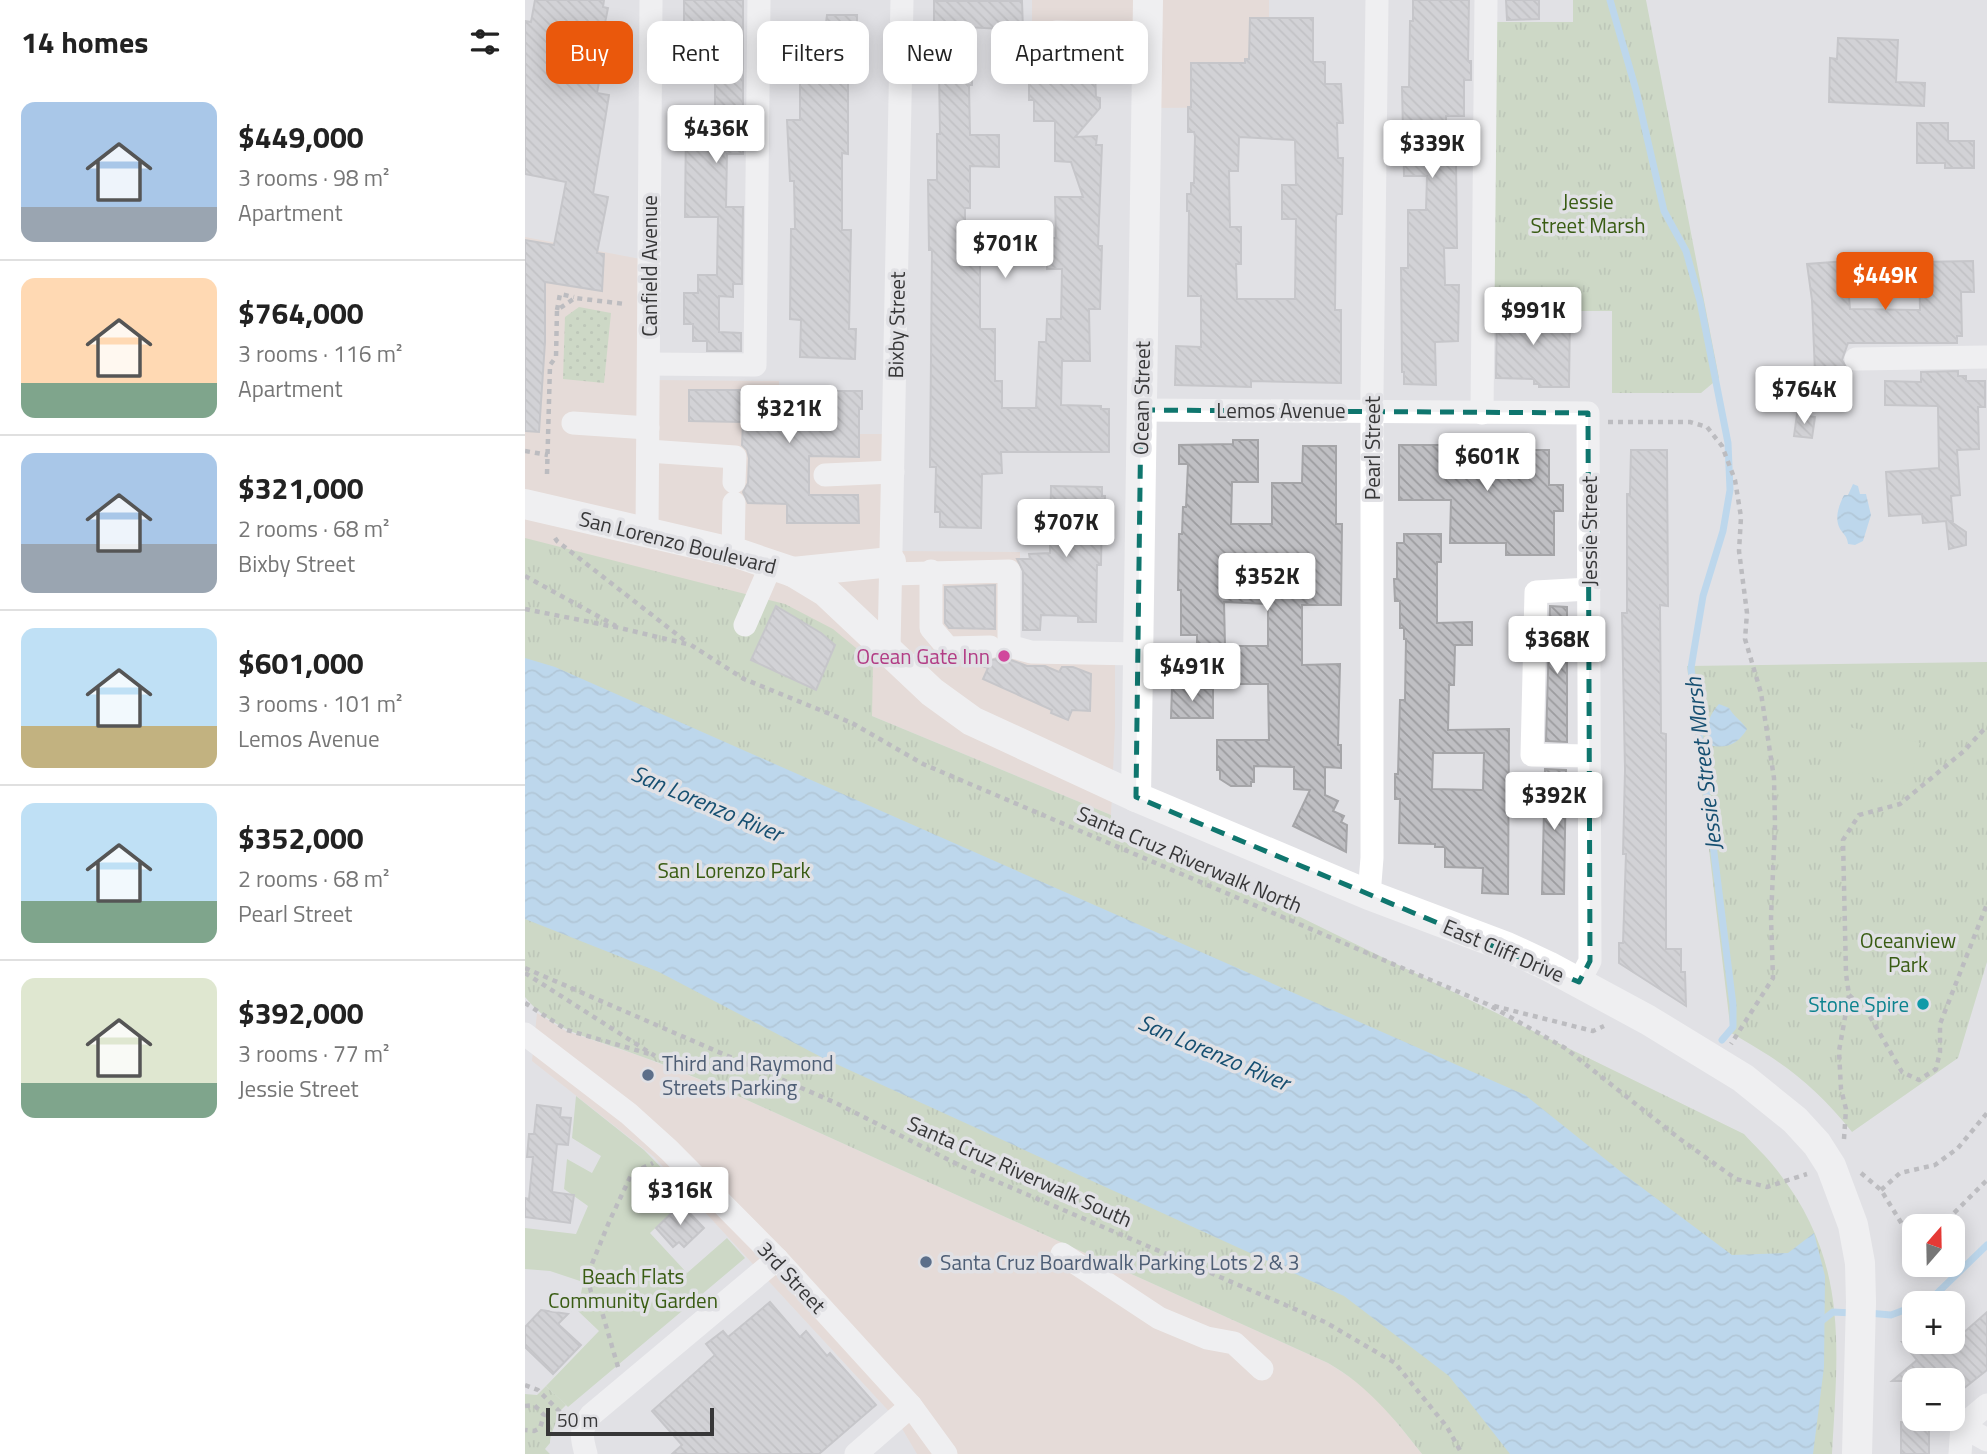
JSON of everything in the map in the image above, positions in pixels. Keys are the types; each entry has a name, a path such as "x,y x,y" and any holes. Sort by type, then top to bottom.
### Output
{"main road":[{"name":"Ocean Street","path":"1148,0 1148,21"},
{"name":"Ocean Street","path":"1136,797 1147,84"},
{"name":"San Lorenzo Boulevard","path":"530,508 647,532 782,567 826,592 889,649"},
{"path":"782,567 891,568"},
{"name":"East Cliff Drive","path":"889,649 932,692 972,721 1136,797 1369,895 1507,947 1579,982 1660,1027 1743,1078 1770,1099 1795,1120 1817,1144 1831,1166 1851,1181 1853,1225 1860,1263 1857,1454"}],"street":[{"name":"Canfield Avenue","path":"647,532 651,0"},
{"path":"649,364 755,365 759,0"},
{"name":"Bixby Street","path":"889,649 902,0"},
{"name":"Pearl Street","path":"1369,895 1372,858 1372,410 1377,0"},
{"path":"1482,412 1486,0"},
{"path":"1856,359 1987,357"},
{"name":"Lemos Avenue","path":"1141,410 1588,413"},
{"name":"Jessie Street","path":"1579,982 1590,961 1588,413"},
{"path":"573,423 648,428"},
{"path":"648,451 735,457 733,553"},
{"path":"825,475 893,472"},
{"path":"745,625 782,567"},
{"path":"891,568 1009,571 999,646"},
{"path":"932,571 931,628 948,648 999,646 1031,652 1138,654"},
{"path":"1589,589 1536,593 1532,755 1589,756"},
{"name":"3rd Street","path":"525,1034 628,1114 667,1149 777,1259 911,1406 946,1454"},
{"path":"1062,1254 1159,1318 1207,1338 1234,1343 1262,1369"},
{"path":"583,1445 584,1424 591,1415 777,1259"},
{"path":"1965,1423 1987,1405"},
{"path":"856,1454 911,1406"},
{"path":"1965,1428 1987,1440"},
{"path":"1960,1454 1962,1431"}],"path":[{"path":"547,474 550,365 556,357 560,295 625,304"},
{"path":"557,310 575,298"},
{"path":"1588,413 1608,422 1690,422 1707,427 1722,446 1735,480 1741,517 1739,551 1747,613 1745,639 1761,693 1774,778 1771,918 1773,978 1726,1051"},
{"path":"525,451 548,455"},
{"path":"530,508 557,541 691,645"},
{"path":"525,576 620,628"},
{"name":"Santa Cruz Riverwalk North","path":"525,609 691,645 744,679 852,723 923,764 1487,1004 1565,1048 1680,1139 1736,1179 1767,1186 1811,1172"},
{"path":"1844,1151 1846,1109 1839,1051 1849,995 1846,974 1843,840 1859,815 1900,804 1964,751 1987,726"},
{"path":"1849,995 1868,1013 1902,1072 1919,1080 1936,1069 1940,1052 1940,1024 1987,904"},
{"name":"Santa Cruz Riverwalk South","path":"525,968 836,1103 963,1167 1325,1322 1395,1363 1447,1427 1462,1454"},
{"path":"525,973 655,1056 567,1030 525,1003"},
{"path":"1487,1004 1593,1031 1604,1026"},
{"path":"1881,1190 1901,1173 1935,1165 1958,1149 1987,1113"},
{"path":"624,1388 602,1312 591,1292 587,1276 632,1172 657,1159"},
{"path":"1953,1214 1987,1180"},
{"path":"1851,1181 1881,1190 1902,1224"},
{"path":"525,1385 538,1390 547,1398 583,1445"},
{"path":"540,1409 547,1398"},
{"path":"525,1406 534,1405 544,1415 540,1428 534,1431 525,1430"}],"highlighted area":[{"path":"1141,410 1588,413 1590,961 1579,982 1136,797"}],"shaded area":[{"path":"1032,0 1269,0 1269,107 1150,108 1148,21 1032,21"},
{"path":"525,237 651,261 651,380 779,381 779,434 898,434 898,551 1020,552 1020,643 1115,655 1111,815 872,716 525,551"},
{"name":"Santa Cruz Boardwalk Parking Lots 2 & 3","path":"537,1013 566,1031 716,1086 1328,1363 1356,1381 1381,1403 1422,1454 917,1454 897,1420 654,1157 532,1061"}],"green space":[{"name":"Jessie Street Marsh","path":"1573,0 1646,0 1719,378 1701,393 1612,393 1612,311 1489,311 1491,22 1573,22"},
{"path":"579,307 611,313 604,383 563,379 565,317"},
{"name":"San Lorenzo Park","path":"525,538 785,604 833,629 873,662 872,716 1111,815 1112,837 1247,891 1744,1134 1772,1165 1800,1203 1816,1237 1827,1271 1834,1305 1836,1340 1832,1454 1422,1454 1391,1415 1368,1392 1328,1363 716,1086 578,1034 549,1019 525,997"},
{"name":"Oceanview Park","path":"1987,662 1987,962 1958,1058 1852,1132 1797,1076 1731,1033 1687,666"},
{"path":"1849,727 1920,743 1909,786 1839,769"},
{"name":"Beach Flats Community Garden","path":"576,1096 644,1150 689,1196 650,1233 687,1273 727,1238 745,1258 568,1407 546,1386 599,1331 578,1311 583,1282 550,1271 525,1269 525,1228 576,1234 588,1206 564,1189 567,1159 592,1173 601,1156 572,1138"},
{"path":"546,1386 566,1405 557,1414 550,1443 545,1449 550,1454 525,1454 525,1394 537,1395"}],"water":[{"path":"1853,484 1858,486 1860,494 1866,494 1871,515 1863,541 1855,545 1848,544 1837,520 1842,499 1844,495 1848,495"},
{"name":"San Lorenzo Park","path":"525,658 555,667 1525,1095 1625,1175 1732,1255 1788,1253 1814,1233 1825,1276 1824,1367 1813,1454 1510,1454 1449,1376 1344,1296 823,1058 659,972 525,919"},
{"path":"1719,704 1729,708 1747,729 1736,742 1721,747 1710,745 1708,733 1708,723"}],"building":[{"path":"535,0 604,0 603,7 608,8 605,21 546,21 546,84 599,84 597,93 609,95 593,194 608,197 597,253 604,254 602,291 545,282 545,342 539,432 525,431 525,240 554,245 566,182 525,174 525,21 531,22"},
{"path":"684,0 743,0 743,21 684,21"},
{"path":"1413,0 1469,0 1468,61 1471,61 1471,80 1464,80 1464,116 1446,116 1446,160 1456,160 1457,248 1444,248 1445,285 1459,285 1458,341 1435,342 1436,385 1404,384 1402,372 1401,268 1408,268 1408,210 1426,210 1427,176 1404,176 1402,87 1409,87"},
{"path":"1506,0 1539,0 1539,19 1507,20"},
{"path":"934,1 1022,1 1023,21 991,21 991,28 977,28 977,21 934,21"},
{"path":"827,15 857,15 857,21 826,21"},
{"path":"1250,18 1313,18 1313,62 1325,62 1325,84 1341,84 1343,123 1337,123 1338,158 1343,158 1342,214 1337,214 1336,217 1335,310 1341,310 1341,383 1251,381 1251,387 1175,385 1176,346 1201,347 1201,296 1188,296 1187,194 1191,194 1191,183 1194,183 1195,136 1194,132 1188,132 1191,63 1245,63 1245,59 1249,59","holes":["1239,137 1295,140 1296,185 1282,185 1282,219 1296,219 1295,299 1237,299 1236,264 1241,264 1241,227 1230,227 1229,171 1238,171"]},
{"path":"1838,38 1898,40 1896,82 1925,83 1924,106 1829,102 1830,58 1837,59"},
{"path":"715,84 743,84 743,154 727,154 726,207 743,207 742,284 733,284 733,297 719,296 719,332 741,333 741,351 707,351 707,341 693,341 693,324 684,324 684,293 698,293 698,275 717,275 718,217 685,217 686,122 715,122"},
{"path":"800,84 848,84 848,154 842,153 842,230 851,230 849,329 856,329 855,359 800,357 801,320 790,319 791,229 795,229 794,181 790,181 787,120 800,120"},
{"path":"939,84 972,84 969,85 970,135 999,135 999,167 970,166 970,208 965,208 965,256 975,256 975,262 980,262 980,329 995,329 995,381 1002,381 1002,408 1036,408 1039,342 1046,342 1047,319 1061,319 1062,269 1047,269 1048,238 1056,238 1055,197 1083,197 1071,162 1055,161 1055,121 1034,121 1034,100 1029,100 1029,84 1096,84 1096,97 1100,98 1100,108 1075,137 1097,136 1096,145 1102,145 1098,246 1102,246 1100,309 1089,309 1090,361 1062,361 1061,405 1101,406 1101,409 1109,409 1109,452 1001,452 1002,473 982,474 981,528 940,527 940,512 935,512 936,467 930,467 932,250 929,250 928,180 937,180 937,134 940,134"},
{"path":"1917,123 1948,123 1948,141 1974,141 1974,168 1945,168 1945,163 1917,163"},
{"path":"1846,261 1850,309 1920,310 1919,262 1973,261 1974,292 1961,292 1962,336 1957,336 1957,343 1848,343 1842,360 1849,372 1815,373 1812,300 1807,264"},
{"path":"1497,306 1524,307 1524,313 1570,313 1569,387 1539,387 1539,384 1534,384 1534,379 1496,378"},
{"path":"1958,371 1958,376 1966,376 1966,381 1985,381 1985,407 1978,407 1979,449 1957,450 1960,495 1951,496 1953,521 1950,521 1966,532 1966,545 1949,549 1946,521 1923,523 1922,514 1889,516 1886,472 1939,468 1938,406 1885,405 1885,381 1921,382 1921,372"},
{"path":"689,390 770,390 770,395 862,391 862,409 859,409 859,457 809,456 809,495 858,495 859,523 787,523 787,504 748,503 743,492 748,483 749,458 742,445 743,422 689,421"},
{"path":"1797,414 1815,417 1812,438 1794,436"},
{"path":"1233,440 1258,440 1258,482 1232,482 1231,524 1272,524 1272,483 1302,483 1303,446 1336,446 1336,524 1342,524 1341,605 1302,605 1302,665 1340,664 1338,745 1341,745 1341,768 1325,767 1325,795 1338,801 1333,811 1344,816 1341,822 1347,825 1346,852 1293,826 1310,790 1294,789 1294,767 1254,766 1254,782 1251,782 1251,786 1231,786 1220,779 1220,770 1217,770 1217,740 1269,740 1268,684 1197,684 1197,635 1181,635 1181,590 1178,590 1179,534 1182,534 1183,507 1186,507 1188,464 1179,464 1179,445 1233,444","holes":["1224,602 1268,604 1268,646 1225,646"]},
{"path":"1456,441 1475,441 1475,446 1549,450 1549,485 1563,485 1563,511 1554,511 1554,555 1506,555 1506,543 1450,543 1451,500 1399,500 1399,445 1456,445"},
{"path":"1631,450 1667,450 1668,606 1660,605 1661,733 1666,734 1666,949 1681,949 1686,1006 1619,963 1619,943 1623,943 1626,854 1623,854 1625,770 1622,613 1627,613 1627,494 1630,494"},
{"path":"1051,486 1102,487 1102,496 1105,496 1101,565 1097,565 1096,622 1078,622 1078,616 1041,615 1040,630 1023,630 1023,571 1017,559 1030,559 1029,554 1050,553"},
{"path":"1404,534 1441,534 1441,562 1437,562 1437,623 1472,622 1472,645 1455,645 1454,685 1449,685 1448,730 1509,729 1508,894 1482,893 1483,868 1445,867 1445,847 1435,847 1435,844 1399,843 1400,799 1395,799 1395,774 1398,774 1400,700 1405,700 1406,639 1404,628 1400,628 1400,601 1395,601 1394,579 1397,579 1397,543 1404,543","holes":["1433,753 1484,753 1483,790 1432,789"]},
{"path":"995,585 995,629 949,628 945,623 945,587"},
{"path":"776,606 821,633 835,645 816,690 751,660"},
{"path":"1550,606 1567,607 1567,742 1546,741"},
{"path":"1000,656 1027,666 1045,666 1059,672 1062,667 1073,667 1091,674 1090,711 1072,710 1068,720 983,679 988,668 982,666 985,661"},
{"path":"1172,688 1213,689 1213,718 1171,718"},
{"path":"1545,769 1566,770 1564,894 1542,894"},
{"path":"537,1105 561,1108 560,1117 571,1118 568,1145 557,1144 552,1192 574,1195 570,1223 525,1217 525,1198 529,1199 533,1157 527,1157 529,1134 534,1134"},
{"path":"681,1204 704,1228 684,1247 679,1242 673,1247 656,1228"},
{"path":"770,1302 800,1337 806,1331 827,1356 830,1353 876,1405 819,1454 672,1454 682,1445 652,1411 715,1355 706,1344 723,1331 728,1337"},
{"path":"541,1310 568,1314 558,1324 581,1345 553,1374 525,1347 525,1327"},
{"path":"1987,1312 1987,1370 1965,1387 1965,1368 1907,1368 1917,1360 1912,1354 1965,1354 1965,1331"},
{"path":"1902,1373 1902,1381 1892,1381"},
{"path":"1901,1422 1902,1431 1929,1431 1929,1454 1901,1454"}],"waterway":[{"name":"Jessie Street Marsh","path":"1610,0 1636,90 1664,211 1686,251 1700,301 1728,443 1730,490 1723,531 1703,596 1691,668 1733,1005 1733,1027 1722,1040"},
{"path":"1939,1291 1987,1245"},
{"path":"1868,1313 1891,1315 1902,1311"},
{"path":"1819,1323 1833,1312 1852,1313"}],"place":[{"name":"Ocean Gate Inn","path":"1004,656"},
{"name":"Stone Spire","path":"1923,1004"},
{"name":"Third and Raymond Streets Parking","path":"648,1075"},
{"name":"Santa Cruz Boardwalk Parking Lots 2 & 3","path":"926,1262"}],"water label":[{"name":"San Lorenzo River","path":"707,803"},
{"name":"San Lorenzo River","path":"1214,1052"}]}
